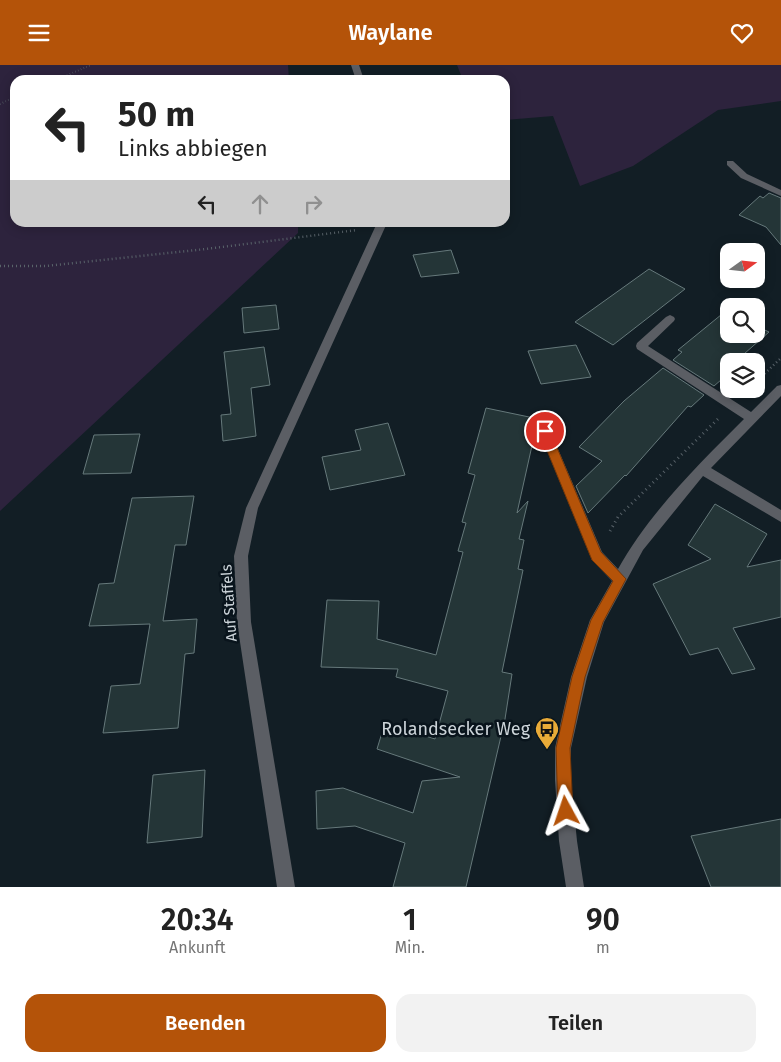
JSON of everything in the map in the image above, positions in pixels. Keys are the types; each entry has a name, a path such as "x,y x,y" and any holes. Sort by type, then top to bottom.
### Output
{"street":[{"path":"730,163 744,176 781,193"},
{"name":"Auf Staffels","path":"286,887 244,622 241,556 252,508 309,380 381,227"},
{"path":"670,319 641,346 752,419"},
{"path":"575,887 568,841 563,780 563,748 579,677 597,620 638,546 702,469 780,391"},
{"path":"545,431 597,556 620,579"},
{"path":"702,469 781,517"}],"path":[{"path":"68,75 91,65"},
{"path":"0,266 46,266 206,249 367,227"},
{"path":"765,373 781,358"},
{"path":"597,556 618,517 732,405"}],"shaded area":[{"path":"0,65 288,65 289,75 10,75 10,227 298,227 298,233 0,511"},
{"path":"457,65 781,65 781,101 718,110 633,166 580,186 553,116 510,120 510,75 461,75"}],"building":[{"path":"769,193 781,198 781,245 766,227 739,215 760,196 763,198"},
{"path":"451,250 459,273 421,277 413,255"},
{"path":"649,269 685,289 613,345 575,322"},
{"path":"276,305 279,329 244,333 242,308"},
{"path":"720,316 720,343 756,343 745,353 720,353 720,381 714,386 673,360 682,352 678,350"},
{"path":"576,345 591,377 541,384 528,351"},
{"path":"264,347 270,385 251,388 256,436 223,441 221,415 231,414 224,352"},
{"path":"663,368 704,395 691,407 688,406 626,476 588,513 576,486 602,461 579,447 624,401"},
{"path":"486,408 534,418 528,440 533,441 517,513 528,501 519,539 524,540 518,569 523,570 502,672 512,674 505,719 466,887 393,887 405,843 355,826 317,829 316,791 343,788 413,813 422,781 460,777 377,749 385,723 435,739 448,691 396,677 398,669 321,667 327,600 379,601 377,639 436,655 463,552 458,551 466,523 462,522 475,475 468,473"},
{"path":"388,423 405,475 330,490 322,457 361,450 355,430"},
{"path":"140,434 131,473 83,474 94,435"},
{"path":"194,496 186,545 175,545 163,621 197,619 194,653 185,654 178,728 103,733 111,686 140,684 150,624 89,626 99,584 114,583 132,498"},
{"path":"715,504 767,534 747,567 781,560 781,617 733,628 755,669 732,674 718,648 690,655 653,584 711,559 688,545"},
{"path":"205,770 202,837 147,843 153,775"},
{"path":"781,819 781,887 711,887 691,836"}],"place":[{"name":"Rolandsecker Weg","path":"547,750"}],"route":[{"path":"545,431 597,556 620,579 597,620 579,677 563,748 563,780 566,811"}]}
